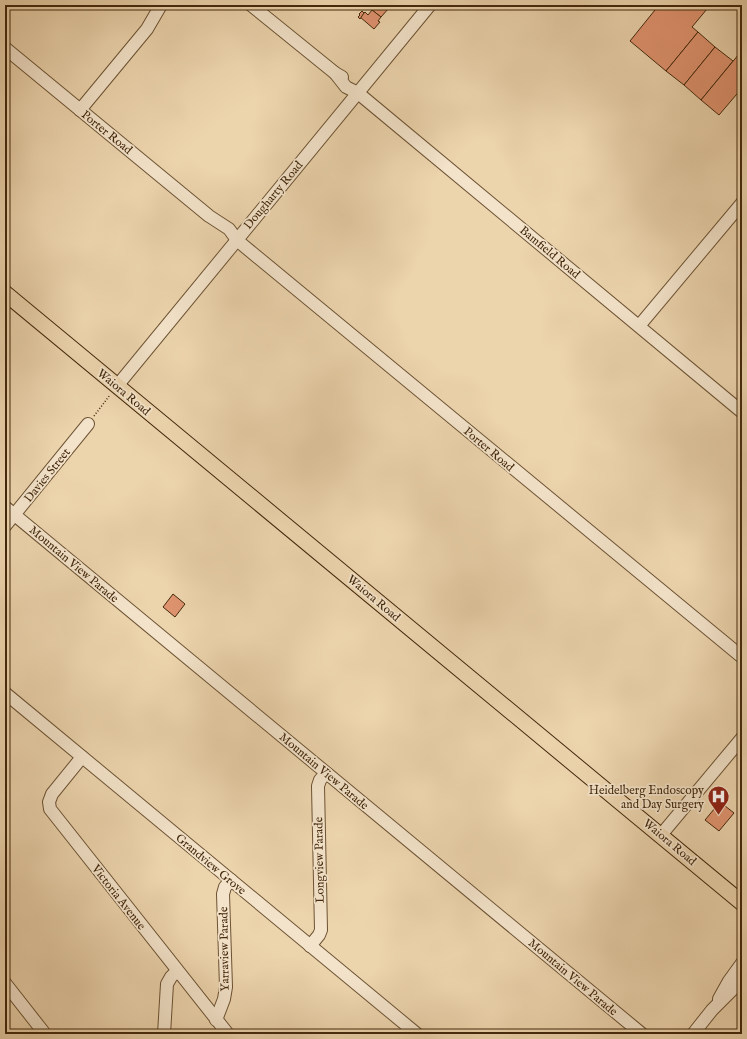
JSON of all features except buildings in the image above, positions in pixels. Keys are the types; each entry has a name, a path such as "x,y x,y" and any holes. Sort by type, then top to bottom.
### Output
{"main road":[{"name":"Waiora Road","path":"5,293 742,903"}],"street":[{"path":"80,110 147,29 161,5"},
{"name":"Bamfield Road","path":"251,5 335,74 346,87 358,93 742,412"},
{"name":"Dougharty Road","path":"117,386 430,5"},
{"name":"Porter Road","path":"5,48 209,216 224,234 237,240 742,657"},
{"path":"639,326 742,203"},
{"name":"Davies Street","path":"5,526 10,511 88,424"},
{"name":"Mountain View Parade","path":"10,511 642,1034"},
{"name":"Grandview Grove","path":"5,693 417,1034"},
{"path":"661,835 742,738"},
{"name":"Victoria Avenue","path":"82,757 52,794 49,802 50,809 228,1034"},
{"name":"Longview Parade","path":"310,946 321,930 318,786 320,780 326,773"},
{"name":"Yarraview Parade","path":"216,1020 224,999 226,987 223,894 225,887 231,880"},
{"path":"696,1033 712,1010 742,956"},
{"path":"729,981 742,964"},
{"path":"164,1034 167,984 177,971"},
{"path":"712,1010 742,980"},
{"path":"5,983 45,1034"}],"path":[{"path":"88,424 117,386"}],"place":[{"name":"Heidelberg Endoscopy and Day Surgery","path":"719,816"}]}
